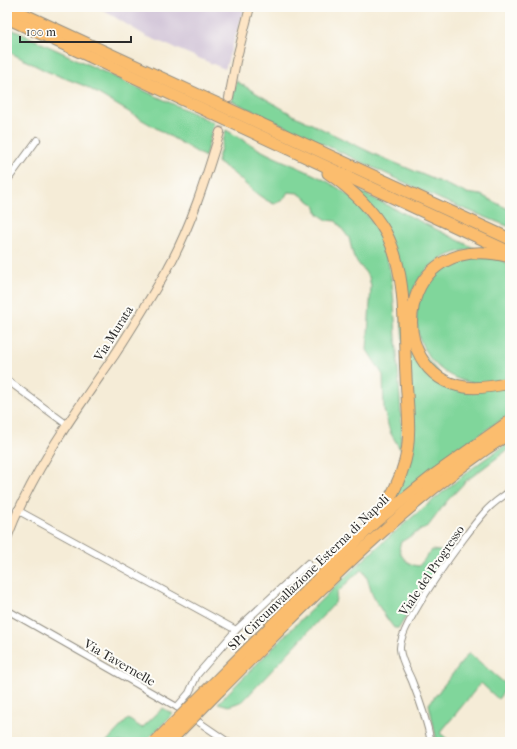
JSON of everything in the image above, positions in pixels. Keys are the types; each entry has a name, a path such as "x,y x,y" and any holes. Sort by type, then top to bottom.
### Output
{"highway":[{"path":"8,7 510,239"},
{"path":"7,18 510,252"},
{"path":"306,157 352,191 378,220 393,249 400,279 408,421 407,448 405,461 397,485 385,509 374,523"},
{"path":"466,219 484,222 510,233"},
{"path":"510,257 481,252 464,254 446,260 428,276 416,295 412,308 411,323 415,345 428,368 444,380 465,387 510,383"},
{"name":"SP1 Circumvallazione Esterna di Napoli","path":"169,742 217,687 374,523 434,475 510,421"},
{"name":"SP1 Circumvallazione Esterna di Napoli","path":"155,742 217,687 340,570 402,514 487,448 510,433"},
{"path":"441,483 510,440"}],"street":[{"path":"229,98 236,62 250,7"},
{"name":"Via Murata","path":"7,538 18,510 66,424 115,354 173,258 207,175 220,132"},
{"path":"7,182 37,140"},
{"path":"7,380 66,424"},
{"name":"Viale del Progresso","path":"431,742 422,706 402,660 400,652 401,638 432,584 478,520 490,506 510,491"},
{"path":"18,510 236,630"},
{"path":"177,707 189,693 197,675 236,630 308,562"},
{"name":"Via Tavernelle","path":"7,610 177,707 218,739 228,742"}],"shaded area":[{"path":"98,7 245,7 225,69 146,36"}],"green space":[{"path":"7,27 214,123 205,157 85,86 46,71 7,51"},
{"path":"236,81 293,115 374,154 466,193 481,195 510,210 510,227 442,200 232,101"},
{"path":"226,130 263,151 340,189 364,211 374,226 388,261 394,299 402,429 400,449 390,432 384,410 383,375 367,350 371,287 369,277 354,258 349,238 336,221 327,220 318,214 315,205 298,193 288,192 283,200 274,204 252,190 232,172 217,162"},
{"path":"353,188 476,249 449,255 427,270 419,280 412,292 409,305 408,336 449,385 510,386 510,414 449,455 391,503 408,451 399,265"},
{"path":"464,257 497,258 510,264 510,378 473,383 450,375 435,364 425,350 418,334 416,317 419,300 427,283 442,267"},
{"path":"510,443 510,448 466,481 447,501 429,525 401,542 400,550 404,558 411,564 419,566 432,550 446,552 399,628 394,628 383,612 373,596 368,579 362,570 337,593 335,603 243,701 229,706 218,703 324,597 379,546 472,468"},
{"path":"469,653 508,686 498,699 481,683 440,733 451,742 437,742 429,704"},
{"path":"163,708 173,714 145,742 106,742 128,719 142,728"}],"tunnel":[{"path":"220,132 229,98"}]}
